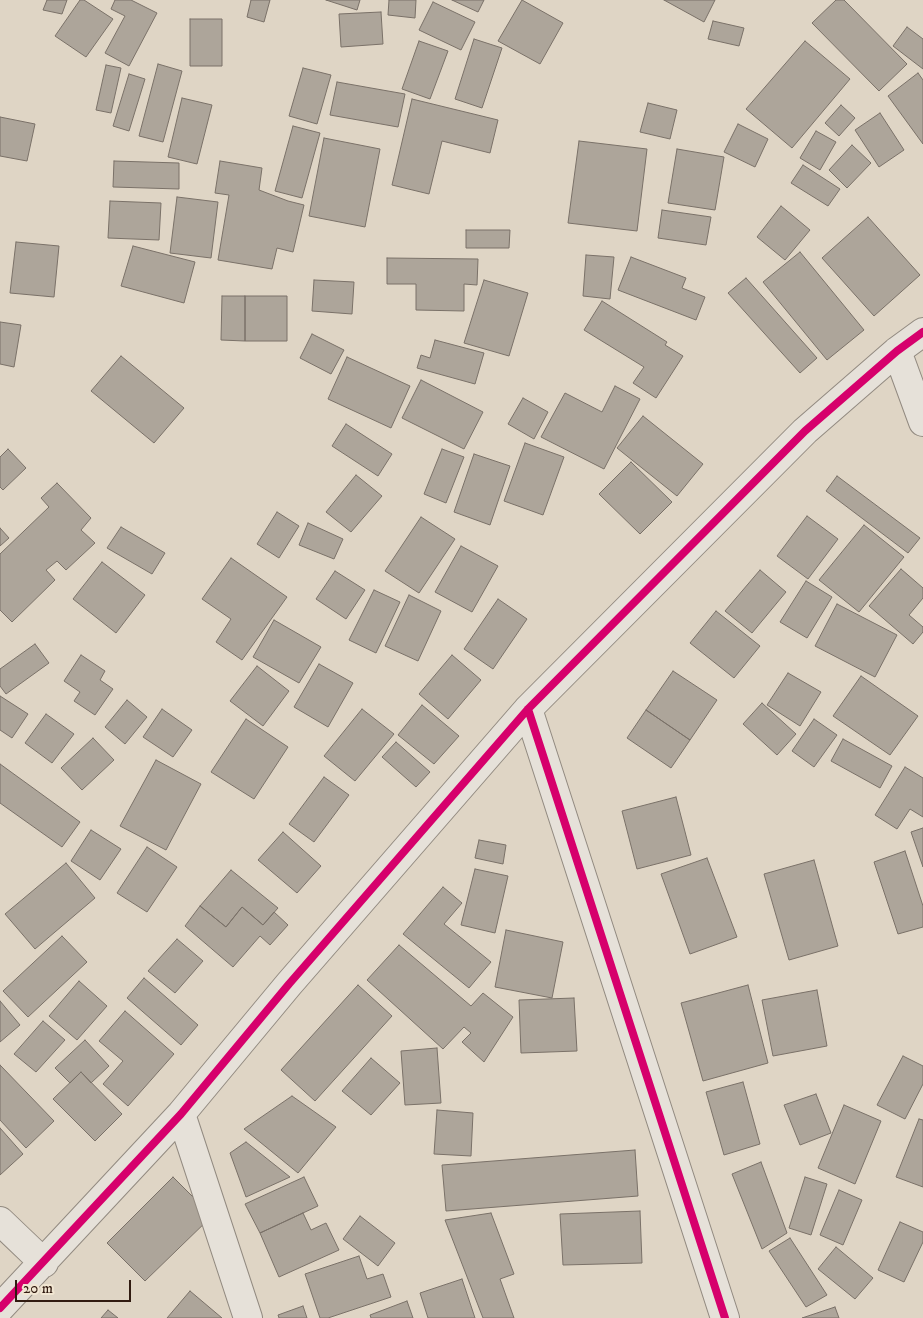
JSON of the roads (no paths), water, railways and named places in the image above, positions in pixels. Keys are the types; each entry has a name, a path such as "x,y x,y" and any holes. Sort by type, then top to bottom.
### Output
{"street":[{"path":"0,1308 181,1114 296,976 528,709 805,431 897,351 923,332"},
{"path":"897,351 923,422"},
{"path":"528,709 725,1318"},
{"path":"181,1114 248,1318"},
{"path":"0,1221 44,1263"}]}
